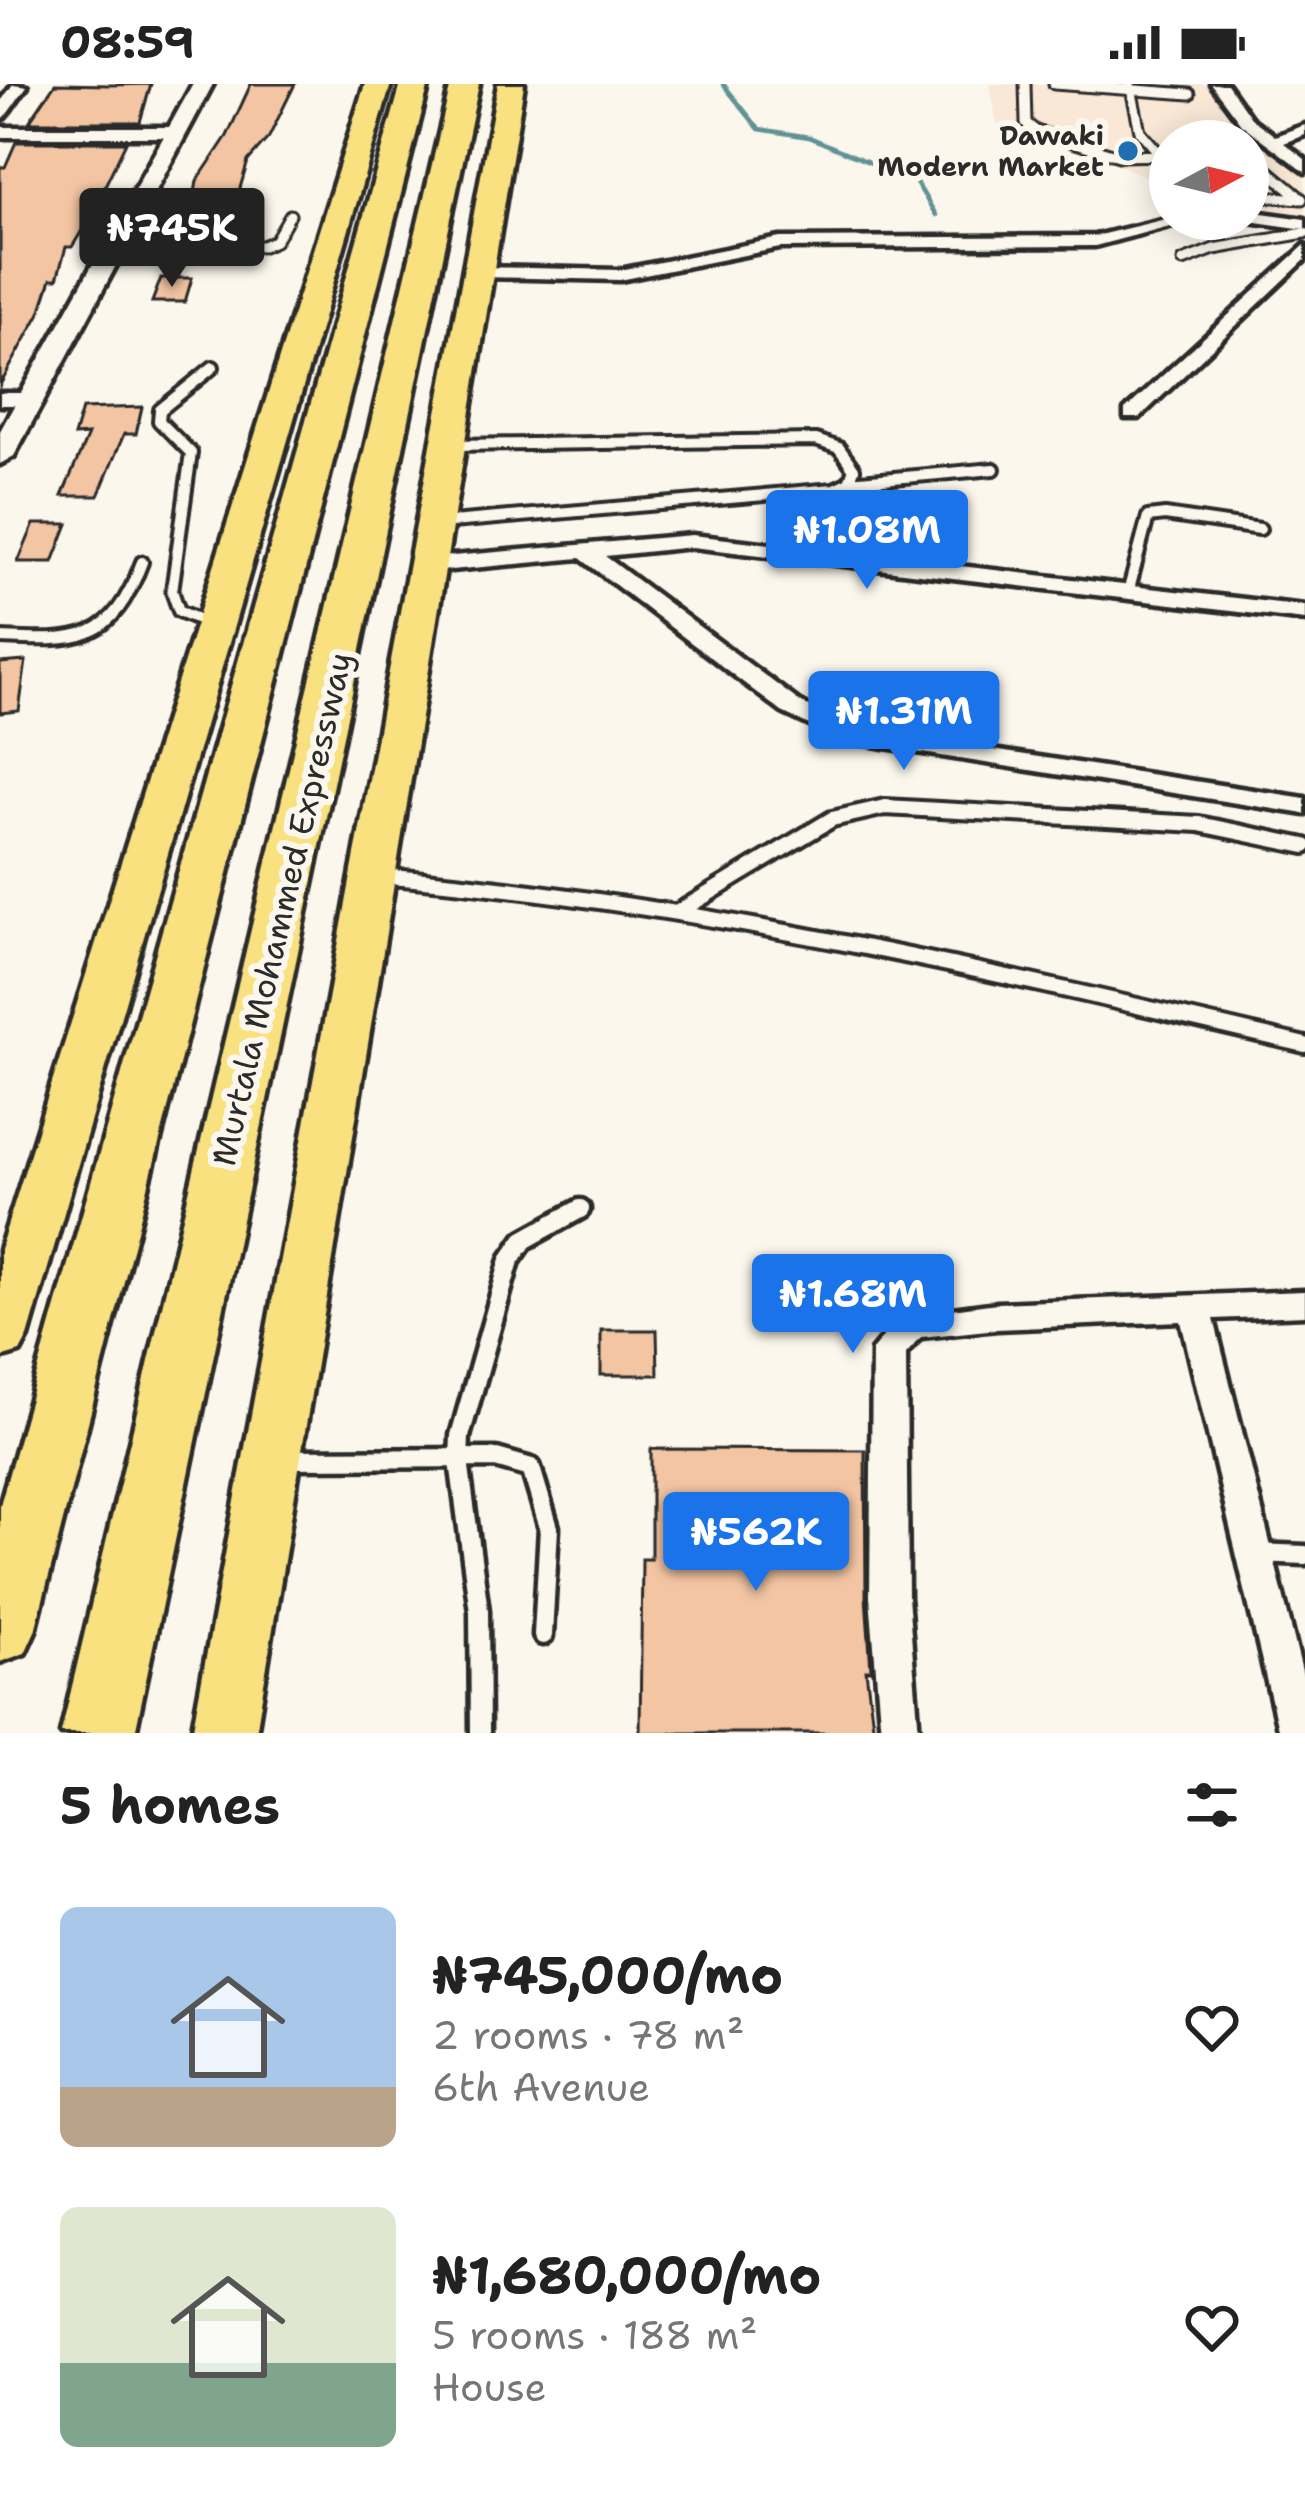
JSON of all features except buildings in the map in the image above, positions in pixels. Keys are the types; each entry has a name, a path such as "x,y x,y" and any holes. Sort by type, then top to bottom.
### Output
{"highway":[{"path":"382,84 396,156"},
{"path":"0,1337 382,84"},
{"path":"0,1631 415,84"},
{"name":"Murtala Mohammed Expressway","path":"98,1733 465,84"},
{"path":"451,149 507,84"},
{"path":"224,1733 482,272 507,84"}],"street":[{"path":"0,456 203,84"},
{"path":"1219,84 1236,111 1305,167"},
{"path":"0,115 19,86"},
{"path":"1275,144 1305,130"},
{"path":"0,132 178,131"},
{"path":"1269,221 1305,229"},
{"path":"482,272 620,275 780,243 1095,241 1149,228"},
{"path":"1132,414 1305,250"},
{"path":"0,399 33,399"},
{"path":"433,544 581,549 692,541 1305,613"},
{"path":"581,549 791,707 850,735 1305,806"},
{"path":"900,1733 889,1597 889,1350 912,1324 1305,1303"},
{"path":"1195,1310 1298,1733"}],"lane":[{"path":"1025,84 1026,123 1036,131 1119,156 1149,156"},
{"path":"1054,84 1190,94"},
{"path":"1130,87 1149,147"},
{"path":"1269,146 1275,144"},
{"path":"1269,168 1302,195 1284,201 1269,198"},
{"path":"117,243 263,246 274,241 290,215"},
{"path":"1183,261 1214,249 1305,229"},
{"path":"213,367 160,410 159,422 191,453 172,591 179,611 215,626"},
{"path":"451,446 816,440 839,448 854,470 849,482"},
{"path":"433,544 834,489 849,482 994,469"},
{"path":"1128,593 1148,517 1165,515 1260,529"},
{"path":"0,638 70,641 112,622 129,604 142,562"},
{"path":"678,912 832,819 885,807 1199,824 1305,846"},
{"path":"375,875 490,882 881,946 1305,1045"},
{"path":"480,1733 482,1639 470,1510 456,1457 510,1260 524,1240 580,1209"},
{"path":"271,1459 496,1458 531,1468 544,1491 552,1522 544,1635"},
{"path":"1256,1553 1305,1555"}],"shaded area":[{"name":"Dawaki Modern Market","path":"990,84 1210,84 1213,94 1241,120 1149,120 1149,178 1083,149 997,125"},
{"name":"Dawaki Modern Market","path":"1269,146 1305,172 1305,215 1269,209"}],"waterway":[{"path":"723,84 759,129 809,137 916,182 936,215"}],"place":[{"name":"Dawaki Modern Market","path":"1128,151"}]}
